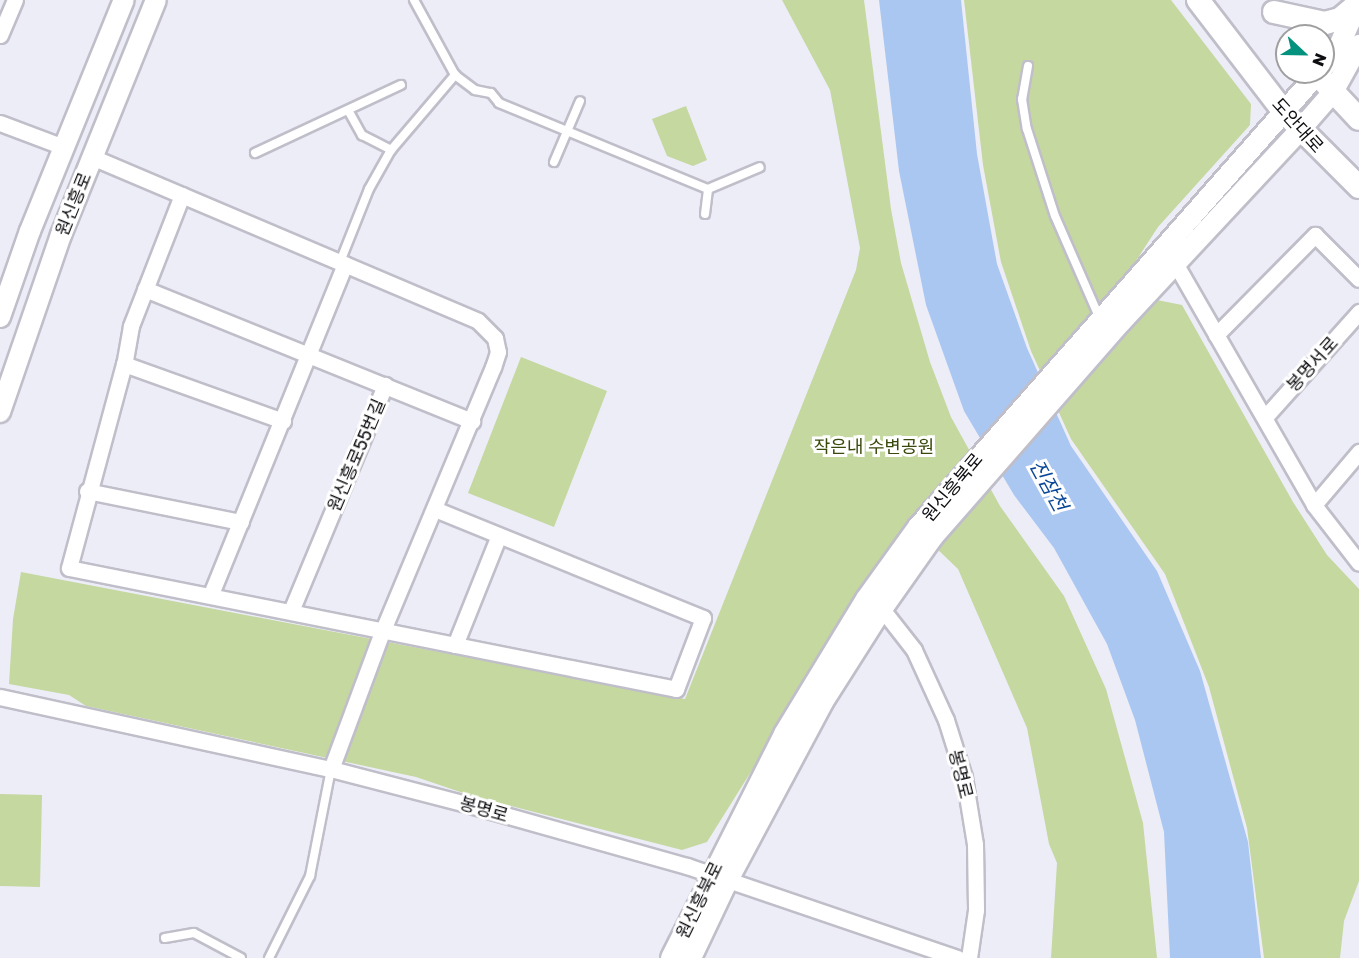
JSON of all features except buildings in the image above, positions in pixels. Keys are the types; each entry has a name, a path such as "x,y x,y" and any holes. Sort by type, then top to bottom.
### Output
{"main road":[{"name":"도안대로","path":"1198,0 1284,112 1359,187"},
{"path":"1270,6 1325,23 1340,19 1359,3"},
{"path":"1270,6 1281,24"},
{"path":"1327,84 1359,119"}],"street":[{"path":"0,35 15,0"},
{"name":"원신흥로","path":"0,316 64,147 124,0"},
{"name":"원신흥로","path":"0,412 32,312 156,0"},
{"name":"원신흥북로","path":"1335,52 1359,3"},
{"name":"원신흥북로","path":"691,958 720,877 784,734 866,599 954,483 1078,357 1175,263 1300,130 1333,92 1359,45"},
{"name":"원신흥북로","path":"671,958 882,609 932,538 964,502 1078,357 1100,319 1308,84"},
{"path":"0,123 64,147"},
{"path":"92,157 343,263 488,328 498,352 472,421 382,632 332,770"},
{"path":"182,195 131,326 124,364 87,491 69,568 211,594 382,632 676,689 703,618 434,509"},
{"path":"1216,335 1315,235 1359,279"},
{"path":"211,594 309,355 343,263"},
{"path":"1175,263 1266,416 1314,505 1359,564"},
{"path":"145,289 385,386"},
{"name":"봉명서로","path":"1266,416 1359,312"},
{"path":"124,364 283,420"},
{"name":"원신흥로55번길","path":"291,611 385,386 472,421"},
{"path":"1314,505 1359,452"},
{"path":"87,491 241,522"},
{"path":"456,645 499,535"},
{"name":"봉명로","path":"882,609 914,650 946,720 964,777 975,844 976,910 969,958"},
{"name":"봉명로","path":"0,697 332,770 466,804 720,877 958,958"}],"lane":[{"path":"414,0 456,75 475,90 491,93 499,103 708,189 760,167"},
{"path":"1028,66 1022,99 1027,129 1055,216 1100,319"},
{"path":"343,263 369,189 391,150 456,75"},
{"path":"255,153 401,85"},
{"path":"554,162 580,101"},
{"path":"348,110 362,135 391,150"},
{"path":"705,214 708,189"},
{"path":"269,958 310,876 332,770"},
{"path":"165,938 194,933 241,958"}],"green space":[{"name":"작은내 수변공원","path":"782,0 864,0 891,209 901,263 930,362 951,417 1000,506 1064,596 1106,689 1143,823 1157,958 1051,958 1057,863 1049,844 1027,728 958,569 908,521 707,842 682,850 472,796 416,777 86,706 69,695 9,684 13,619 21,572 685,699 856,270 860,248 830,90"},
{"path":"964,0 1171,0 1251,104 1250,125 1158,227 1132,267 1157,300 1182,305 1293,502 1327,555 1359,589 1359,881 1344,921 1340,958 1264,958 1247,828 1209,687 1165,574 1071,439 1031,351 1001,262 983,165"},
{"path":"686,106 707,160 693,166 667,156 652,119"},
{"path":"521,357 607,391 554,527 468,493"},
{"path":"0,794 42,795 40,887 0,886"}],"water":[{"name":"진잠천","path":"879,0 961,0 977,154 997,264 1027,348 1071,446 1157,571 1200,671 1248,842 1261,958 1170,958 1164,832 1135,720 1107,644 1054,548 1014,495 964,411 926,305 899,171"}]}
